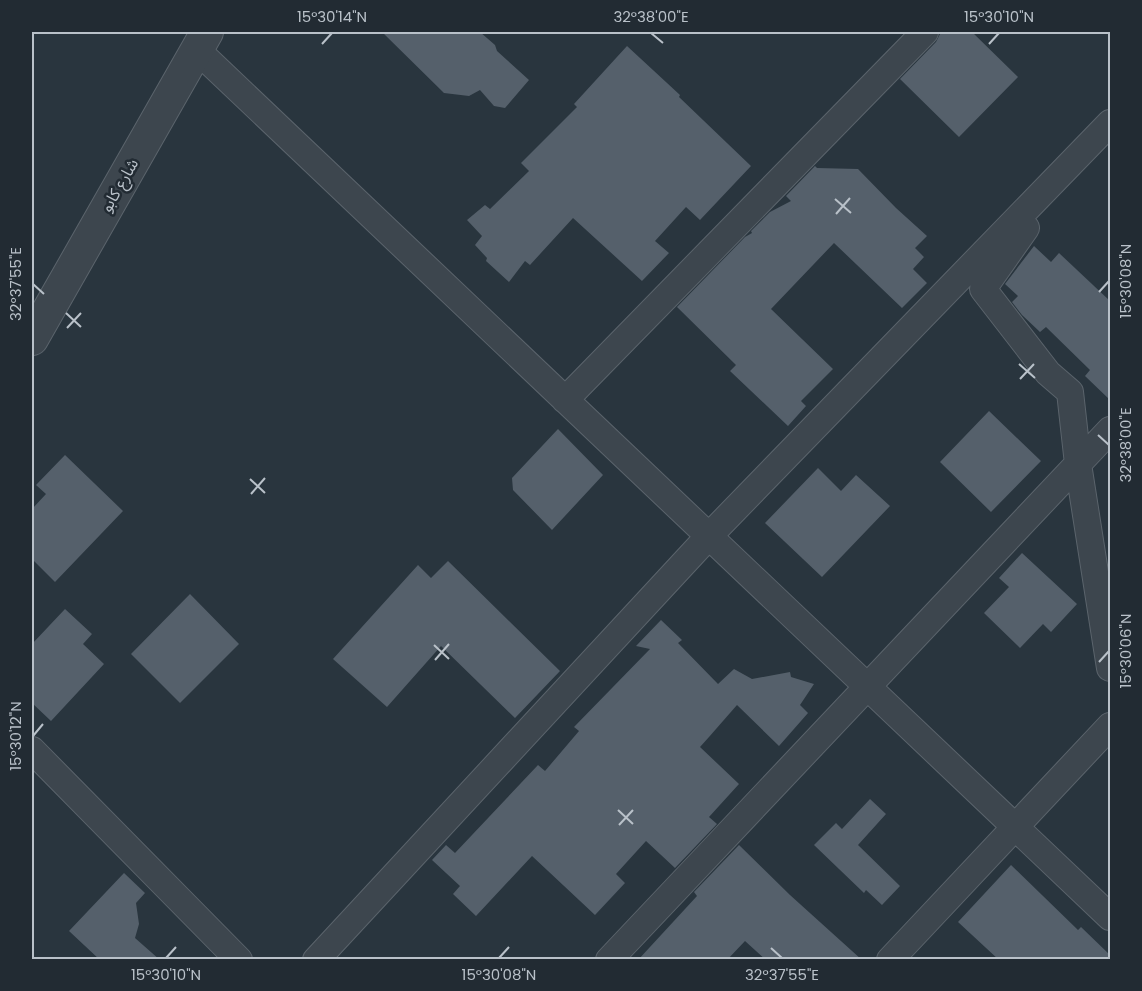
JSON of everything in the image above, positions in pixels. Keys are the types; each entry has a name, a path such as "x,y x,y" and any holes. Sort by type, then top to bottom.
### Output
{"street":[{"path":"566,400 925,32"},
{"path":"202,41 566,400 1110,917"},
{"name":"شارع كابو","path":"32,339 202,41"},
{"path":"316,960 709,536 1110,123"},
{"path":"1070,165 983,289 1048,373 1070,392 1078,464 1110,668"},
{"path":"609,960 1110,430"},
{"path":"890,960 1110,726"},
{"path":"32,750 239,960"}],"building":[{"path":"382,32 480,32 529,80 505,108 494,106 480,90 469,96 444,93"},
{"path":"941,32 972,32 1018,77 959,137 900,79 936,42"},
{"path":"627,46 751,166 700,220 686,207 655,241 669,253 642,281 573,218 530,265 525,261 509,282 486,261 487,258 475,245 482,236 467,220 485,205 490,209 529,171 521,163 577,107 574,104"},
{"path":"815,166 817,168 858,169 927,236 915,248 924,257 913,269 927,283 902,308 834,243 771,309 833,369 801,401 806,406 788,426 730,371 736,365 677,307 745,237 752,233 751,231 770,212 791,201 786,196"},
{"path":"1034,246 1051,262 1059,253 1110,301 1110,400 1085,376 1090,370 1046,327 1040,332 1012,302 1018,296 1005,284"},
{"path":"989,411 1041,461 991,512 940,462"},
{"path":"558,429 603,475 552,530 513,490 512,478"},
{"path":"65,455 123,511 55,582 32,559 32,509 46,494 36,485"},
{"path":"818,468 841,491 856,475 890,506 822,577 765,523"},
{"path":"1022,553 1077,604 1051,632 1043,624 1020,648 984,613 1009,587 999,578"},
{"path":"448,561 560,671 515,718 441,646 387,707 333,659 418,565 431,578"},
{"path":"190,594 239,644 180,703 131,654"},
{"path":"65,609 92,634 83,644 104,664 51,721 32,703 32,644"},
{"path":"661,620 682,640 678,643 718,684 734,669 752,679 790,672 791,677 814,684 800,705 808,713 779,746 737,705 700,747 739,784 709,817 717,824 675,868 646,841 616,874 625,883 595,915 532,856 476,916 453,894 460,886 432,860 446,845 455,853 538,765 545,771 579,731 574,727 650,649 636,646"},
{"path":"870,799 886,814 858,845 900,886 882,905 866,890 864,893 814,845 836,823 842,829"},
{"path":"739,845 862,960 766,960 745,941 727,960 638,960 697,896 694,892"},
{"path":"1011,865 1078,930 1081,927 1110,955 1110,960 999,960 958,922"},
{"path":"124,873 145,893 136,903 139,924 135,938 160,960 100,960 69,931"}]}
